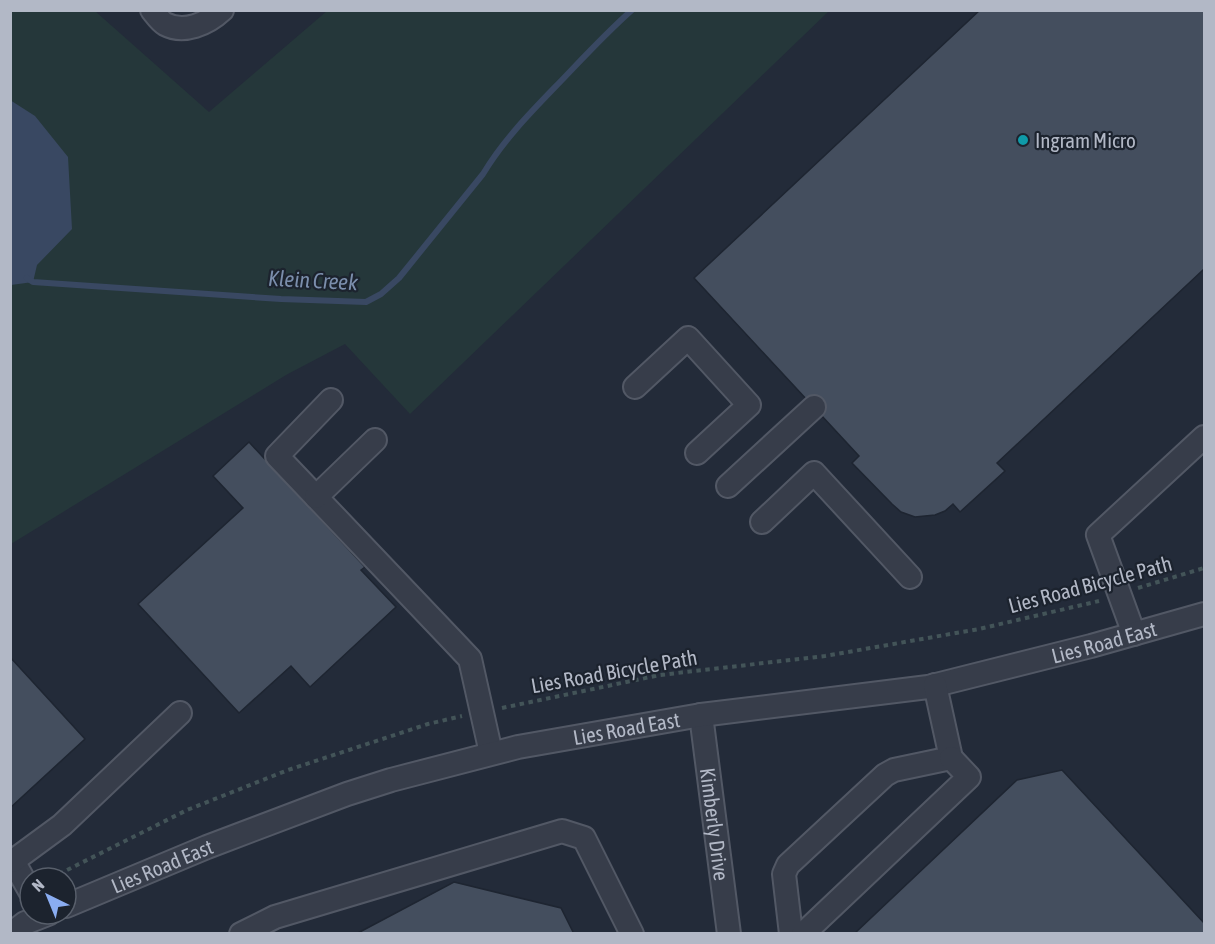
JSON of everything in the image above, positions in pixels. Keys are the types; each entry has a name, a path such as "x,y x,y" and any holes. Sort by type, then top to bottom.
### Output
{"street":[{"path":"153,10 164,24 185,29 213,18 222,10"},
{"path":"635,387 688,338 749,405 697,453"},
{"path":"331,400 276,456 470,659 491,753"},
{"path":"728,486 813,407"},
{"path":"1134,634 1098,535 1204,437"},
{"path":"316,497 375,440"},
{"path":"762,522 814,473 910,577"},
{"name":"Lies Road East","path":"78,901 207,847 347,794 491,753 701,715 935,685 1080,649 1204,614"},
{"path":"803,933 969,777 951,758 935,685"},
{"path":"12,861 62,825 180,713"},
{"name":"Kimberly Drive","path":"701,715 729,933"},
{"path":"791,933 784,874 788,866 894,770 951,758"},
{"path":"241,933 275,917 562,831 584,838 632,933"}],"path":[{"name":"Lies Road Bicycle Path","path":"75,866 187,810 278,774 428,724 561,694 660,675 825,656 979,629 1093,603 1204,568"}],"shaded area":[{"path":"11,11 95,11 209,112 327,11 829,11 410,414 345,344 286,375 11,544"}],"water":[{"path":"10,100 35,116 68,157 72,229 37,265 33,282 11,285"}],"building":[{"name":"Ingram Micro","path":"980,10 1204,10 1204,269 997,463 1005,471 960,512 953,504 945,511 935,515 915,517 901,512 852,463 859,456 694,278"},
{"path":"249,442 365,567 361,570 396,607 310,687 291,666 239,713 138,604 243,508 213,476"},
{"path":"10,657 85,739 10,808"},
{"path":"1062,770 1204,923 1204,934 854,934 1017,780"},
{"path":"454,882 561,908 574,934 356,934"}],"waterway":[{"name":"Klein Creek","path":"27,278 33,282 281,299 366,302 381,294 399,278 519,126 632,10"}],"place":[{"name":"Ingram Micro","path":"1023,140"}]}
